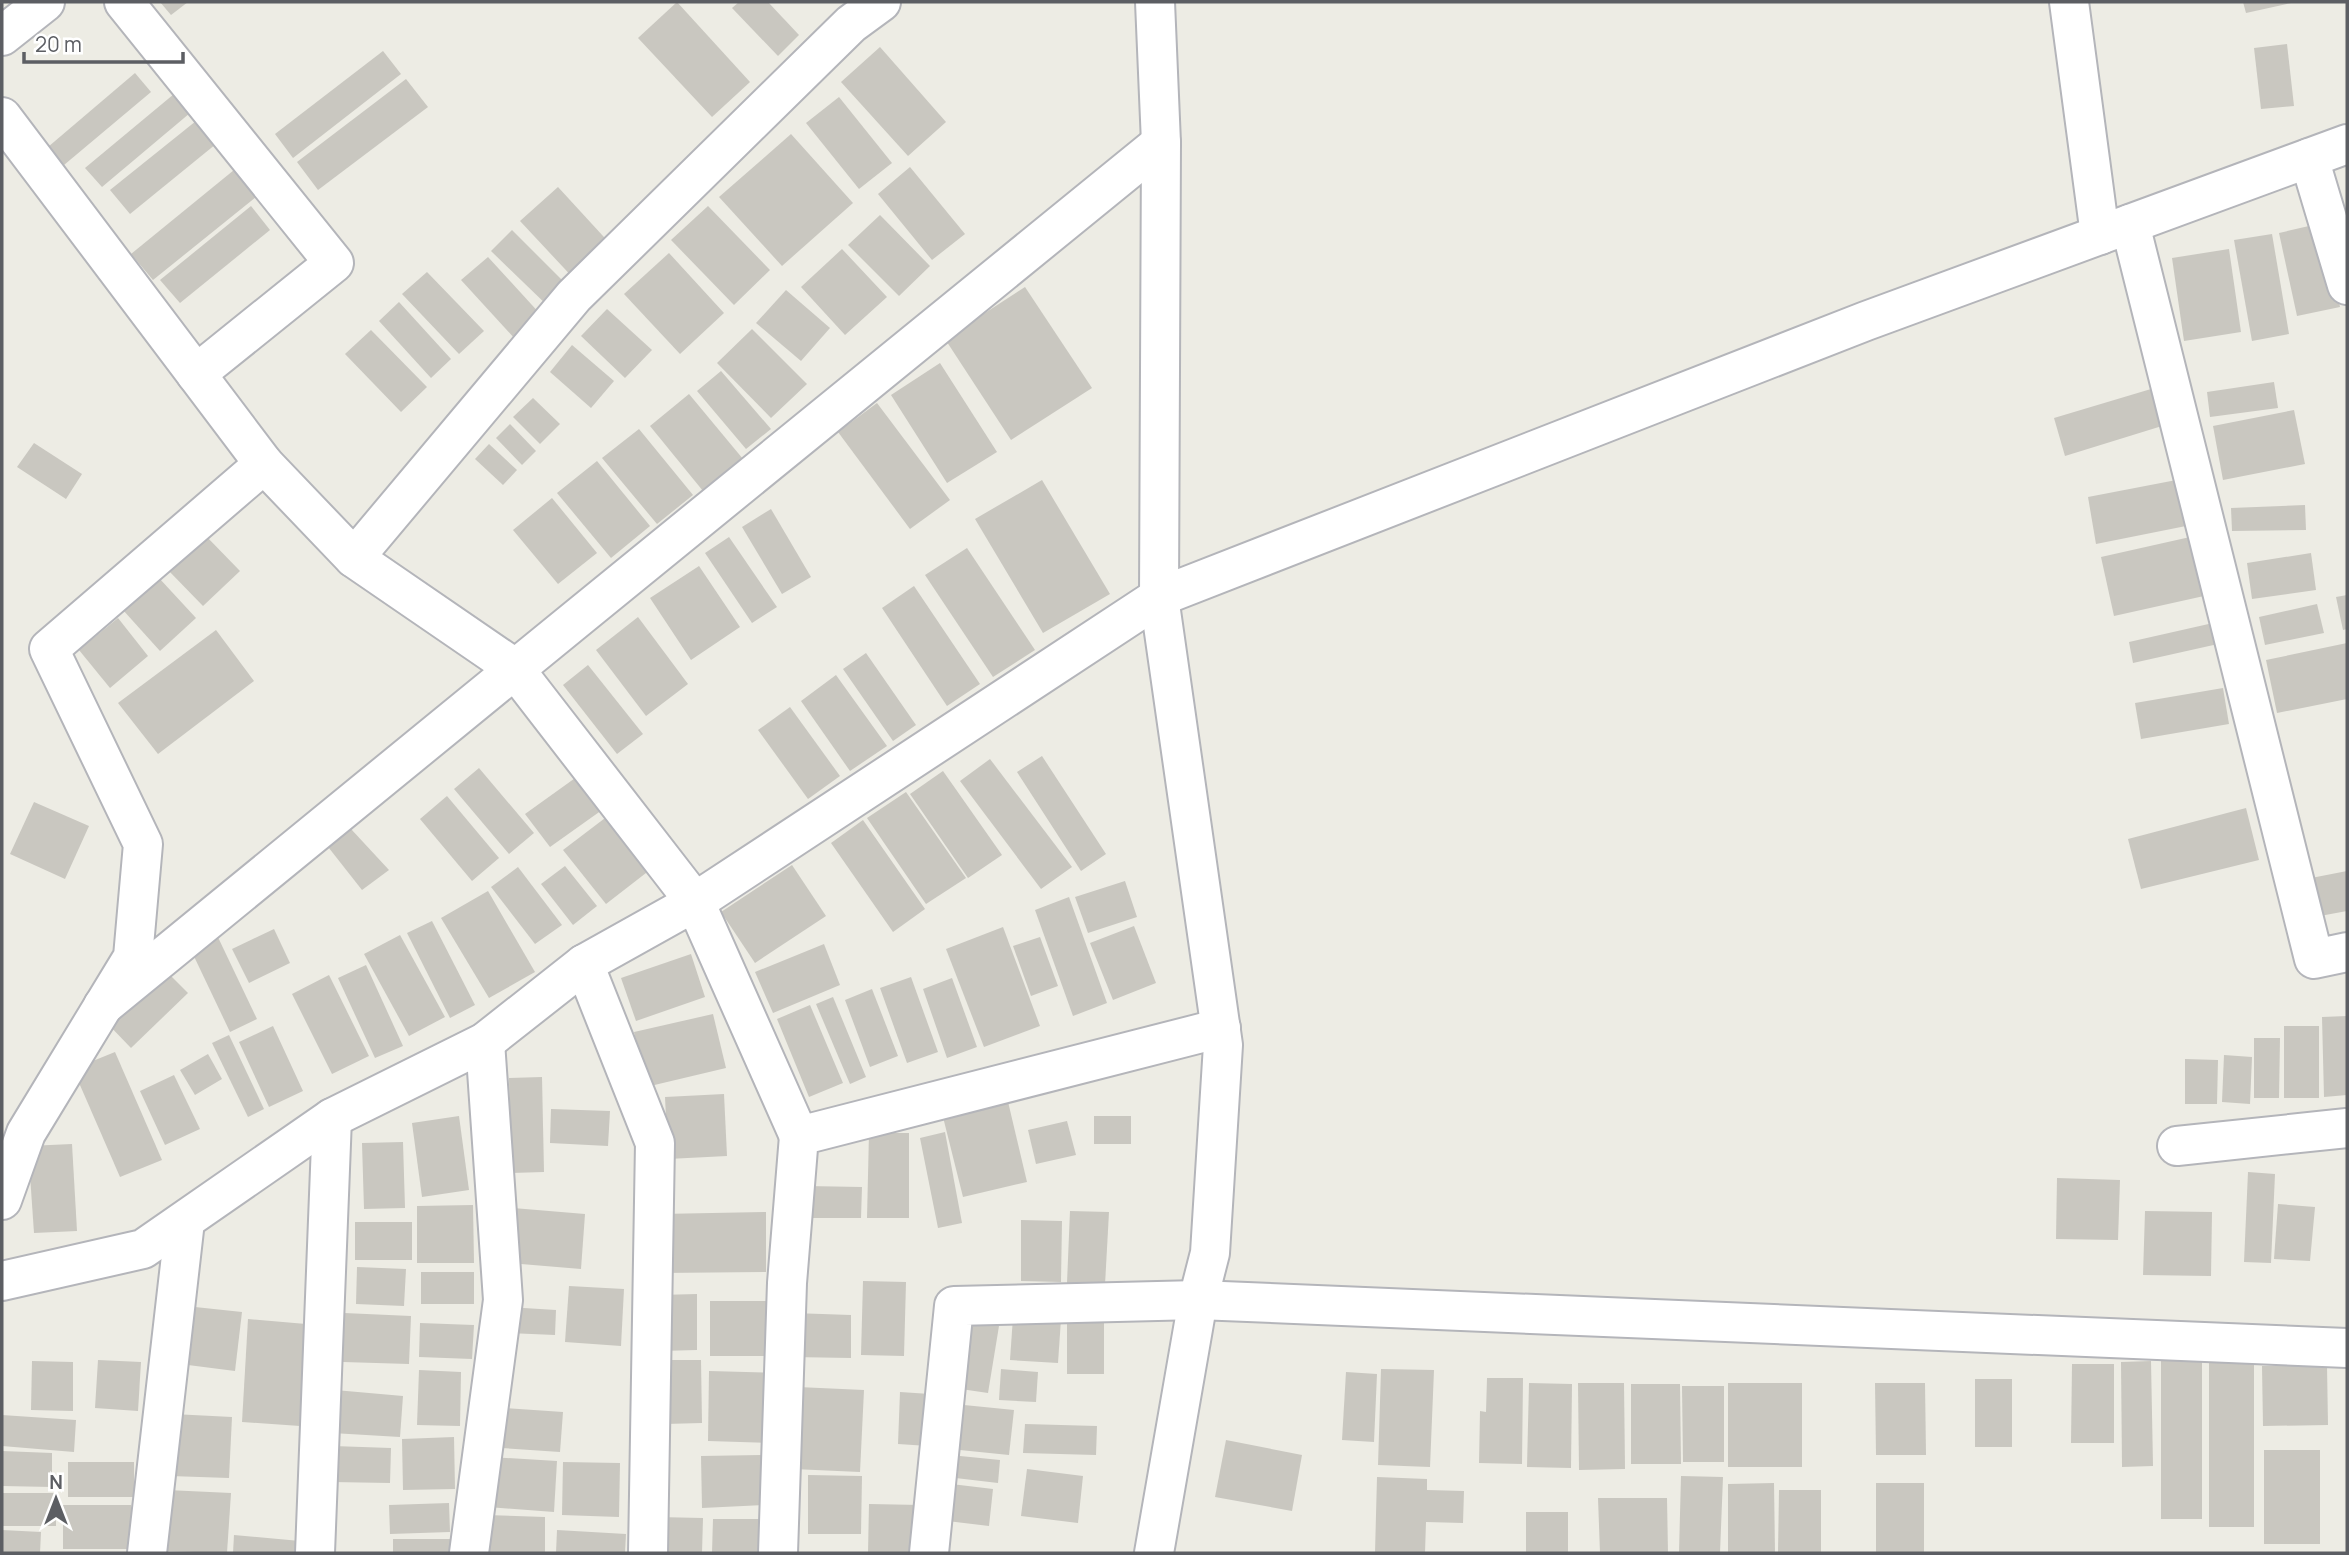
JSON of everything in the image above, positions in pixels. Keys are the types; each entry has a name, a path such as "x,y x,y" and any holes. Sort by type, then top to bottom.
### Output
{"street":[{"path":"2,36 45,2"},
{"path":"124,2 334,263 196,374"},
{"path":"354,558 574,296 851,24 881,2"},
{"path":"1154,1553 1198,1300 1210,1253 1223,1045 1159,597 1161,143 1155,2"},
{"path":"2070,2 2115,230 2314,959 2347,952"},
{"path":"2,117 264,464 354,558 513,667 695,902 799,1136 788,1283 778,1553"},
{"path":"103,1006 513,667 776,459 1161,143"},
{"path":"2,1281 143,1249 332,1118 485,1042 584,964 695,902 1159,597 1866,321 2347,145"},
{"path":"2309,158 2347,285"},
{"path":"2,1200 26,1133 133,957 143,844 49,649 264,464"},
{"path":"584,964 654,1143 648,1553"},
{"path":"799,1136 1221,1028"},
{"path":"469,1553 503,1300 485,1042"},
{"path":"316,1553 332,1118"},
{"path":"2177,1146 2347,1128"},
{"path":"147,1553 185,1221"},
{"path":"929,1553 954,1306 1198,1300 2347,1348"}],"building":[{"path":"160,2 188,2 171,15"},
{"path":"677,2 750,82 712,117 638,38"},
{"path":"739,2 768,2 799,35 778,56 732,8"},
{"path":"2243,2 2291,2 2291,3 2246,13"},
{"path":"2287,44 2294,106 2261,109 2254,48"},
{"path":"880,47 946,122 908,156 841,82"},
{"path":"383,51 401,74 293,158 275,134"},
{"path":"135,73 151,92 64,165 48,147"},
{"path":"406,79 428,107 318,190 297,162"},
{"path":"174,94 190,113 102,187 85,168"},
{"path":"839,97 892,163 859,189 806,123"},
{"path":"196,121 216,144 130,214 110,190"},
{"path":"791,134 853,203 782,266 719,197"},
{"path":"910,167 965,234 932,260 878,194"},
{"path":"234,170 256,197 153,280 131,254"},
{"path":"558,187 614,248 577,282 520,221"},
{"path":"251,206 270,230 180,303 160,280"},
{"path":"708,206 770,270 734,305 671,240"},
{"path":"880,215 930,266 899,296 848,245"},
{"path":"2322,223 2340,307 2297,316 2279,233"},
{"path":"512,230 572,290 552,310 491,251"},
{"path":"2272,234 2289,334 2252,341 2234,240"},
{"path":"842,249 887,297 845,335 801,287"},
{"path":"2229,249 2241,332 2184,341 2172,258"},
{"path":"669,253 724,313 680,354 624,294"},
{"path":"488,257 542,316 516,340 461,280"},
{"path":"427,272 484,331 459,354 402,294"},
{"path":"1025,287 1092,388 1011,440 945,339"},
{"path":"786,290 830,328 801,361 756,323"},
{"path":"399,302 451,359 431,378 379,321"},
{"path":"607,309 652,350 625,378 581,336"},
{"path":"752,329 807,384 771,418 717,363"},
{"path":"371,330 427,387 401,412 345,354"},
{"path":"572,345 614,381 591,408 550,372"},
{"path":"940,363 997,452 947,483 891,395"},
{"path":"721,371 771,429 746,449 697,391"},
{"path":"2274,382 2278,408 2210,417 2207,392"},
{"path":"2151,389 2162,426 2065,456 2054,418"},
{"path":"689,394 743,459 703,491 650,426"},
{"path":"533,398 560,424 540,444 513,417"},
{"path":"877,403 950,500 910,529 838,432"},
{"path":"2294,410 2305,464 2223,480 2213,426"},
{"path":"510,424 536,451 522,465 496,438"},
{"path":"639,429 693,495 657,524 602,458"},
{"path":"34,443 82,474 66,499 17,467"},
{"path":"489,444 517,470 503,485 475,459"},
{"path":"597,461 650,526 611,558 557,493"},
{"path":"2192,477 2201,523 2096,544 2088,497"},
{"path":"1042,480 1110,594 1043,633 975,519"},
{"path":"552,498 597,553 558,584 513,530"},
{"path":"2305,505 2306,530 2232,531 2231,508"},
{"path":"771,509 811,577 782,594 742,527"},
{"path":"205,535 240,571 203,606 168,570"},
{"path":"2199,535 2213,594 2114,616 2101,557"},
{"path":"729,537 777,607 752,623 705,553"},
{"path":"967,548 1035,650 993,677 925,575"},
{"path":"2311,553 2316,590 2252,599 2247,563"},
{"path":"699,566 740,627 691,660 650,598"},
{"path":"159,578 196,618 160,651 123,610"},
{"path":"914,586 980,684 947,706 882,608"},
{"path":"2347,595 2347,629 2343,630 2336,597"},
{"path":"2317,604 2324,633 2265,645 2259,617"},
{"path":"638,617 688,684 646,716 596,650"},
{"path":"118,618 148,656 110,688 79,650"},
{"path":"2213,623 2218,644 2133,663 2129,642"},
{"path":"216,630 254,681 158,754 118,703"},
{"path":"2347,643 2347,699 2277,713 2266,660"},
{"path":"866,653 916,725 893,741 843,669"},
{"path":"588,665 643,734 617,754 563,685"},
{"path":"836,675 887,746 850,771 801,701"},
{"path":"2223,688 2229,724 2141,739 2135,703"},
{"path":"790,707 840,776 808,799 758,730"},
{"path":"1042,756 1106,854 1081,871 1017,772"},
{"path":"990,759 1072,867 1041,889 960,781"},
{"path":"479,768 534,833 509,854 454,789"},
{"path":"943,771 1002,855 968,878 910,794"},
{"path":"578,776 602,810 550,847 525,814"},
{"path":"906,792 966,878 926,904 867,818"},
{"path":"447,796 499,858 472,881 420,819"},
{"path":"34,802 89,826 65,879 10,854"},
{"path":"2246,808 2259,860 2141,889 2128,839"},
{"path":"613,812 655,866 606,904 563,850"},
{"path":"863,820 925,909 893,932 831,843"},
{"path":"351,829 389,870 362,890 325,843"},
{"path":"792,865 826,916 755,963 721,912"},
{"path":"565,866 597,906 573,925 541,884"},
{"path":"518,867 562,925 535,944 491,887"},
{"path":"2347,871 2347,911 2309,918 2301,880"},
{"path":"1125,881 1137,917 1088,933 1075,897"},
{"path":"488,891 535,972 489,998 441,918"},
{"path":"1069,897 1107,1003 1073,1016 1035,910"},
{"path":"432,921 475,1005 450,1018 407,933"},
{"path":"1134,926 1156,983 1113,1000 1090,943"},
{"path":"1003,927 1040,1026 984,1047 946,949"},
{"path":"274,929 290,963 249,983 232,949"},
{"path":"215,931 257,1019 230,1032 190,948"},
{"path":"400,935 445,1017 409,1036 364,954"},
{"path":"1040,937 1058,986 1031,996 1013,946"},
{"path":"824,944 840,985 773,1013 755,972"},
{"path":"691,954 705,997 636,1021 621,978"},
{"path":"366,965 403,1046 375,1058 338,978"},
{"path":"161,966 188,993 131,1048 105,1021"},
{"path":"329,975 369,1056 332,1074 292,994"},
{"path":"911,977 938,1052 907,1063 880,988"},
{"path":"952,978 977,1047 947,1058 923,989"},
{"path":"872,989 898,1056 870,1067 845,1000"},
{"path":"833,997 866,1077 850,1084 816,1004"},
{"path":"810,1005 843,1083 809,1097 777,1019"},
{"path":"713,1014 726,1068 646,1087 634,1032"},
{"path":"2347,1016 2347,1095 2324,1097 2322,1017"},
{"path":"273,1026 303,1091 269,1107 239,1042"},
{"path":"2284,1026 2319,1026 2319,1098 2284,1098"},
{"path":"229,1035 264,1109 248,1117 212,1043"},
{"path":"2254,1038 2280,1038 2279,1098 2254,1098"},
{"path":"115,1052 162,1160 120,1177 73,1069"},
{"path":"208,1054 222,1079 195,1095 180,1070"},
{"path":"2224,1055 2252,1057 2250,1104 2222,1102"},
{"path":"2185,1059 2218,1060 2217,1104 2185,1104"},
{"path":"174,1075 200,1129 165,1145 140,1091"},
{"path":"542,1077 544,1172 511,1173 509,1078"},
{"path":"1005,1089 1027,1182 963,1197 940,1105"},
{"path":"724,1094 727,1156 668,1159 665,1097"},
{"path":"551,1109 610,1111 608,1146 550,1143"},
{"path":"459,1116 469,1190 422,1197 412,1123"},
{"path":"1094,1116 1131,1116 1131,1144 1094,1144"},
{"path":"1067,1121 1076,1155 1036,1164 1028,1130"},
{"path":"945,1132 962,1223 938,1228 920,1138"},
{"path":"869,1133 909,1133 909,1218 867,1218"},
{"path":"403,1142 405,1208 364,1209 362,1143"},
{"path":"72,1144 77,1231 34,1233 28,1146"},
{"path":"2248,1172 2275,1174 2271,1263 2244,1262"},
{"path":"2057,1178 2120,1180 2118,1240 2056,1239"},
{"path":"806,1186 862,1187 861,1218 806,1218"},
{"path":"2278,1204 2315,1207 2310,1261 2274,1259"},
{"path":"473,1205 474,1263 417,1263 417,1206"},
{"path":"513,1208 585,1214 581,1269 509,1263"},
{"path":"1070,1211 1109,1212 1105,1285 1067,1283"},
{"path":"2145,1211 2212,1212 2211,1276 2143,1275"},
{"path":"766,1212 766,1272 660,1273 660,1214"},
{"path":"1021,1220 1062,1221 1061,1282 1021,1281"},
{"path":"355,1222 412,1222 412,1260 355,1260"},
{"path":"357,1267 406,1269 404,1306 356,1304"},
{"path":"421,1272 474,1272 474,1304 421,1304"},
{"path":"863,1281 906,1282 904,1356 861,1355"},
{"path":"569,1286 624,1289 621,1346 565,1342"},
{"path":"697,1294 697,1350 660,1351 659,1295"},
{"path":"710,1301 771,1301 771,1356 710,1356"},
{"path":"195,1307 242,1312 235,1371 188,1365"},
{"path":"507,1307 556,1310 555,1335 506,1333"},
{"path":"344,1313 411,1316 409,1364 343,1362"},
{"path":"793,1313 851,1315 851,1358 792,1357"},
{"path":"1013,1317 1061,1319 1058,1363 1010,1360"},
{"path":"1067,1317 1104,1317 1104,1374 1067,1374"},
{"path":"248,1319 306,1324 300,1426 242,1422"},
{"path":"964,1320 999,1326 988,1393 954,1388"},
{"path":"420,1323 474,1325 472,1359 419,1357"},
{"path":"2161,1356 2202,1356 2202,1519 2161,1519"},
{"path":"2209,1359 2254,1359 2254,1527 2209,1527"},
{"path":"98,1360 141,1362 138,1411 95,1408"},
{"path":"664,1360 701,1360 702,1423 665,1424"},
{"path":"32,1361 73,1362 73,1411 31,1410"},
{"path":"2151,1361 2153,1466 2122,1467 2121,1362"},
{"path":"2072,1364 2114,1364 2114,1443 2071,1443"},
{"path":"2262,1366 2327,1366 2328,1425 2263,1426"},
{"path":"1001,1369 1038,1372 1036,1402 999,1400"},
{"path":"1381,1369 1434,1370 1430,1467 1378,1465"},
{"path":"419,1370 461,1372 460,1426 417,1425"},
{"path":"709,1371 777,1373 775,1443 708,1441"},
{"path":"1346,1372 1377,1374 1374,1442 1342,1440"},
{"path":"1487,1378 1523,1378 1522,1464 1479,1463 1480,1411 1486,1412"},
{"path":"1975,1379 2012,1379 2012,1447 1975,1447"},
{"path":"1529,1383 1572,1384 1571,1468 1527,1467"},
{"path":"1578,1383 1624,1383 1625,1469 1579,1470"},
{"path":"1728,1383 1802,1383 1802,1467 1728,1467"},
{"path":"1875,1383 1925,1383 1926,1455 1876,1455"},
{"path":"1631,1384 1680,1384 1681,1464 1631,1464"},
{"path":"1682,1386 1724,1386 1724,1462 1683,1462"},
{"path":"798,1387 864,1390 860,1472 793,1469"},
{"path":"335,1390 403,1396 400,1437 332,1433"},
{"path":"900,1392 930,1394 928,1446 898,1444"},
{"path":"954,1404 1014,1410 1009,1455 950,1449"},
{"path":"504,1408 563,1412 560,1452 502,1448"},
{"path":"173,1414 232,1417 229,1478 170,1476"},
{"path":"2,1415 76,1420 74,1452 2,1446"},
{"path":"1025,1424 1097,1426 1096,1455 1023,1453"},
{"path":"454,1437 455,1489 403,1490 402,1439"},
{"path":"1226,1440 1302,1455 1292,1511 1215,1497"},
{"path":"333,1446 391,1448 390,1483 332,1482"},
{"path":"2264,1450 2320,1450 2320,1544 2264,1544"},
{"path":"2,1451 52,1453 52,1487 2,1486"},
{"path":"761,1455 764,1505 702,1508 701,1456"},
{"path":"950,1455 1000,1460 998,1483 947,1477"},
{"path":"491,1457 557,1461 554,1512 488,1507"},
{"path":"68,1462 134,1462 134,1497 68,1497"},
{"path":"563,1462 620,1463 619,1517 562,1515"},
{"path":"1027,1469 1083,1476 1078,1523 1021,1516"},
{"path":"808,1475 862,1476 861,1534 808,1534"},
{"path":"1681,1476 1723,1477 1720,1553 1679,1553"},
{"path":"1377,1477 1427,1479 1427,1490 1464,1491 1463,1523 1426,1522 1425,1553 1375,1553"},
{"path":"943,1483 993,1489 989,1526 939,1520"},
{"path":"1774,1483 1775,1553 1728,1553 1728,1484"},
{"path":"1876,1483 1924,1483 1924,1553 1876,1553"},
{"path":"167,1490 231,1493 227,1553 163,1551"},
{"path":"1779,1490 1821,1490 1821,1553 1778,1553"},
{"path":"2,1493 56,1493 56,1526 2,1526"},
{"path":"1598,1498 1667,1498 1668,1553 1600,1553"},
{"path":"449,1503 450,1532 390,1534 389,1505"},
{"path":"869,1504 921,1505 920,1553 868,1553"},
{"path":"63,1505 131,1505 131,1549 63,1549"},
{"path":"1526,1512 1568,1512 1568,1553 1526,1553"},
{"path":"486,1515 545,1517 545,1553 485,1553"},
{"path":"657,1517 703,1518 702,1553 656,1553"},
{"path":"713,1519 766,1519 766,1553 712,1553"},
{"path":"2,1530 41,1532 40,1553 2,1553"},
{"path":"557,1530 626,1534 625,1553 556,1553"},
{"path":"234,1535 300,1541 299,1553 233,1553"},
{"path":"393,1539 452,1539 452,1553 393,1553"}]}
